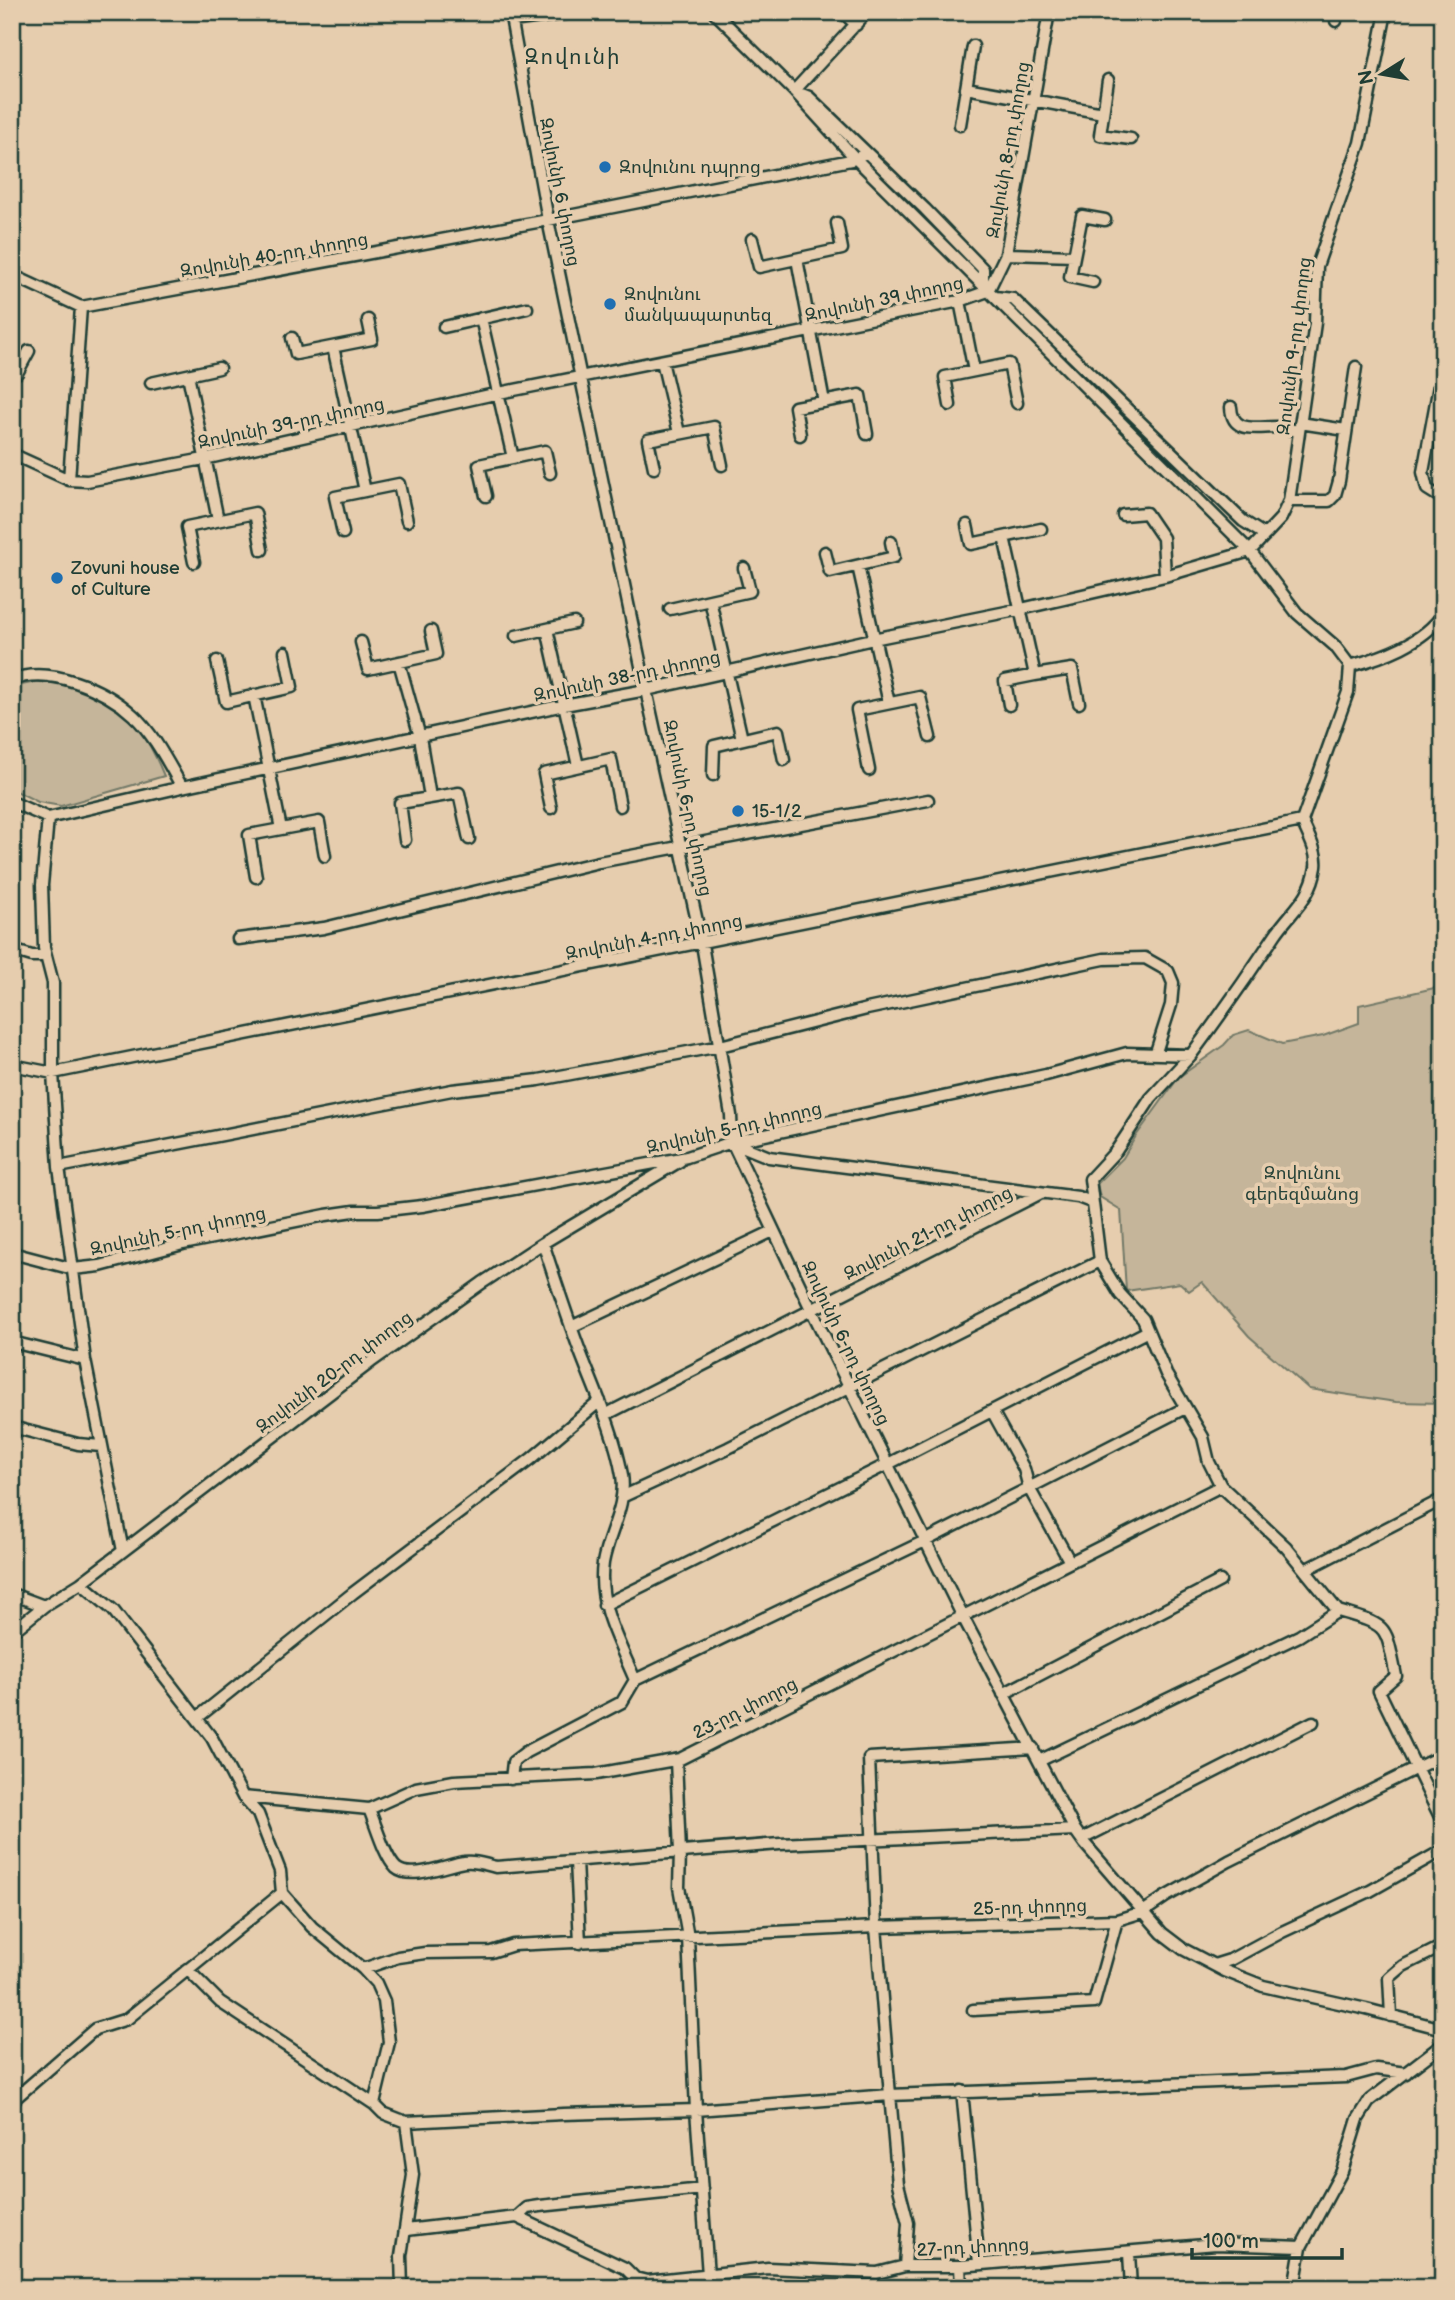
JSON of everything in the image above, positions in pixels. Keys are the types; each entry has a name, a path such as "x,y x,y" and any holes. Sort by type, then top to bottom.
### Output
{"street":[{"path":"511,17 578,12"},
{"path":"714,12 794,91 856,159 1250,551 1297,613 1335,646 1350,666 1348,692 1302,821 1315,851 1317,864 1310,892 1278,932 1191,1055 1151,1098 1116,1151 1090,1179 1091,1202 1100,1261 1120,1293 1143,1319 1166,1374 1203,1437 1209,1462 1221,1486 1269,1529 1338,1611 1376,1623 1387,1633 1396,1676 1379,1691 1443,1823"},
{"path":"843,12 856,25"},
{"path":"794,91 867,12"},
{"name":"Զովունի 8-րդ փողոց","path":"988,291 1006,254 1049,12"},
{"name":"Զովունի 9-րդ փողոց","path":"1250,551 1281,518 1289,501 1315,323 1317,266 1360,143 1387,12"},
{"name":"Զովունի 6 փողոց","path":"511,17 548,220 581,377"},
{"path":"960,125 973,46"},
{"path":"1108,80 1100,135 1132,139"},
{"path":"966,88 1103,113"},
{"path":"794,91 809,97 983,269 988,291"},
{"path":"856,159 866,152"},
{"name":"Զովունի 40-րդ փողոց","path":"81,307 548,220 856,159"},
{"path":"1093,282 1070,277 1074,256 1082,216 1105,220"},
{"path":"752,239 759,267 842,249 837,223"},
{"path":"1006,254 1074,256"},
{"path":"797,259 824,401"},
{"path":"12,275 81,307 69,480"},
{"path":"988,291 1013,299 1243,522 1265,536"},
{"name":"Զովունի 39 փողոց","path":"581,377 960,301 988,291"},
{"path":"960,301 974,371"},
{"path":"444,327 527,308"},
{"path":"481,318 513,458"},
{"path":"292,338 296,354 372,339 368,320"},
{"path":"333,347 365,491"},
{"path":"12,371 17,373 29,351"},
{"path":"662,361 679,433"},
{"path":"950,405 945,377 1010,364 1017,403"},
{"path":"1443,364 1423,472 1427,489 1443,499"},
{"path":"1289,501 1329,501 1335,495 1356,367"},
{"path":"151,383 219,368"},
{"path":"188,375 218,520"},
{"name":"Զովունի 39-րդ փողոց","path":"12,454 69,480 87,481 204,459 581,377"},
{"name":"Զովունի 6-րդ փողոց","path":"581,377 702,944 731,1115 732,1142 962,1616 1078,1834 1162,1933 1183,1949 1263,1986 1443,2029"},
{"path":"800,436 795,407 860,395 867,434"},
{"path":"1231,407 1231,418 1236,423 1262,430 1276,427 1346,430"},
{"path":"654,468 648,440 713,426 722,465"},
{"path":"486,496 479,465 545,451 550,473"},
{"path":"343,533 335,497 399,484 407,521"},
{"path":"194,562 187,527 255,513 262,550"},
{"path":"1123,515 1146,513 1163,538 1166,576"},
{"path":"967,525 971,544 1041,529"},
{"path":"1004,537 1035,676"},
{"path":"825,552 830,572 894,558 891,542"},
{"name":"Զովունի 38-րդ փողոց","path":"48,818 269,768 1021,609 1166,576 1250,551"},
{"path":"858,566 889,703"},
{"path":"670,609 750,591 744,568"},
{"path":"709,600 742,739"},
{"path":"1350,666 1402,648 1438,621 1443,614"},
{"path":"516,636 575,623"},
{"path":"547,629 578,766"},
{"path":"361,642 368,669 436,654 431,631"},
{"path":"217,661 226,702 292,687 285,652"},
{"path":"399,662 420,737 430,797"},
{"path":"1009,705 1005,681 1072,669 1079,703"},
{"path":"12,680 44,674 96,690 133,715 163,753 182,787"},
{"path":"254,695 281,829"},
{"path":"870,770 857,710 920,697 930,737"},
{"path":"713,775 714,746 742,739 778,732 783,760"},
{"path":"551,808 544,774 611,759 620,806"},
{"path":"405,840 400,803 458,793 469,839"},
{"path":"238,939 324,928 680,846 928,800"},
{"path":"12,802 48,818 42,885 46,956 53,983 53,1073 59,1167 85,1360 123,1551"},
{"name":"Զովունի 4-րդ փողոց","path":"12,1065 53,1073 1302,821"},
{"path":"256,877 249,835 319,822 325,856"},
{"path":"12,950 32,956 46,956"},
{"path":"59,1167 452,1090 539,1080 720,1046 867,1009 1104,958 1145,958 1168,971 1173,983 1171,1005 1156,1052"},
{"name":"Զովունի 5-րդ փողոց","path":"12,1253 73,1269 100,1266 183,1244 326,1215 422,1206 687,1157 732,1142 1046,1075 1127,1053 1191,1055"},
{"path":"732,1142 769,1157 1078,1198 1091,1202"},
{"name":"Զովունի 20-րդ փողոց","path":"12,1632 44,1606 81,1583 371,1362 542,1242 687,1157"},
{"name":"Զովունի 21-րդ փողոց","path":"605,1415 1041,1193"},
{"path":"571,1327 773,1231"},
{"path":"542,1242 605,1415 622,1474 624,1496 603,1562 604,1605 635,1680"},
{"path":"624,1496 728,1448 1100,1261"},
{"path":"604,1605 1148,1331"},
{"path":"12,1342 85,1360"},
{"path":"197,1718 364,1585 531,1459 600,1401"},
{"path":"512,1779 513,1762 622,1702 635,1680 927,1540 1185,1408"},
{"path":"992,1411 1024,1469 1029,1488 1070,1562"},
{"path":"12,1427 78,1444 101,1446"},
{"name":"23-րդ փողոց","path":"243,1797 369,1809 416,1788 454,1781 596,1774 676,1760 1221,1486"},
{"path":"1305,1570 1443,1499"},
{"path":"1003,1694 1220,1581"},
{"path":"81,1583 113,1610 212,1738 243,1797 258,1814 280,1871 282,1893 312,1927 376,1983 384,2001 389,2042 374,2104"},
{"path":"12,1594 44,1606"},
{"path":"1040,1761 1299,1636 1338,1611"},
{"path":"369,1809 389,1857 397,1869 405,1872 431,1871 464,1861 481,1862 496,1867 871,1839 1078,1834 1313,1721"},
{"path":"905,2266 908,2223 898,2184 890,2095 876,1927 869,1758 1032,1748"},
{"name":"25-րդ փողոց","path":"363,1969 398,1957 425,1953 491,1952 513,1945 876,1927 1117,1920 1143,1912 1229,1861 1443,1755"},
{"path":"676,1760 679,1887 688,1937 696,2110 708,2275"},
{"path":"1214,1965 1230,1960 1282,1932 1370,1891 1443,1850"},
{"path":"576,1861 580,1943"},
{"path":"12,2101 79,2042 96,2029 127,2019 282,1893"},
{"path":"973,2010 1094,2003 1117,1920"},
{"path":"1391,2016 1389,1978 1403,1966 1443,1946"},
{"path":"187,1969 220,2002 374,2104 383,2113 406,2122 563,2113 696,2110 962,2091 1346,2077 1376,2069 1406,2073"},
{"path":"1294,2288 1301,2247 1342,2171 1358,2119 1370,2100 1443,2044"},
{"path":"962,2091 979,2263"},
{"path":"402,2288 401,2256 413,2175 406,2122"},
{"path":"517,2217 527,2208 540,2206 702,2189"},
{"path":"406,2230 517,2217 625,2268 635,2278 647,2284"},
{"name":"27-րդ փողոց","path":"647,2284 768,2269 877,2273 905,2266 960,2266 1216,2244 1301,2247"},
{"path":"1129,2253 1131,2288"},
{"path":"960,2266 961,2288"}],"green space":[{"path":"36,682 78,688 118,708 142,734 164,776 61,806 38,802 12,789 12,687"},
{"name":"Զովունու գերեզմանոց","path":"1443,986 1443,1403 1396,1402 1309,1389 1249,1336 1202,1282 1189,1291 1180,1283 1126,1291 1121,1210 1100,1197 1097,1184 1123,1158 1179,1077 1224,1045 1233,1035 1249,1030 1282,1044 1323,1036 1359,1023 1359,1005"}],"place":[{"name":"Զովունու դպրոց","path":"605,167"},
{"name":"Զովունու մանկապարտեզ","path":"610,304"},
{"name":"Zovuni house of Culture","path":"57,578"},
{"name":"15-1/2","path":"738,811"}],"district":[{"name":"Զովունի","path":"573,57"}]}
